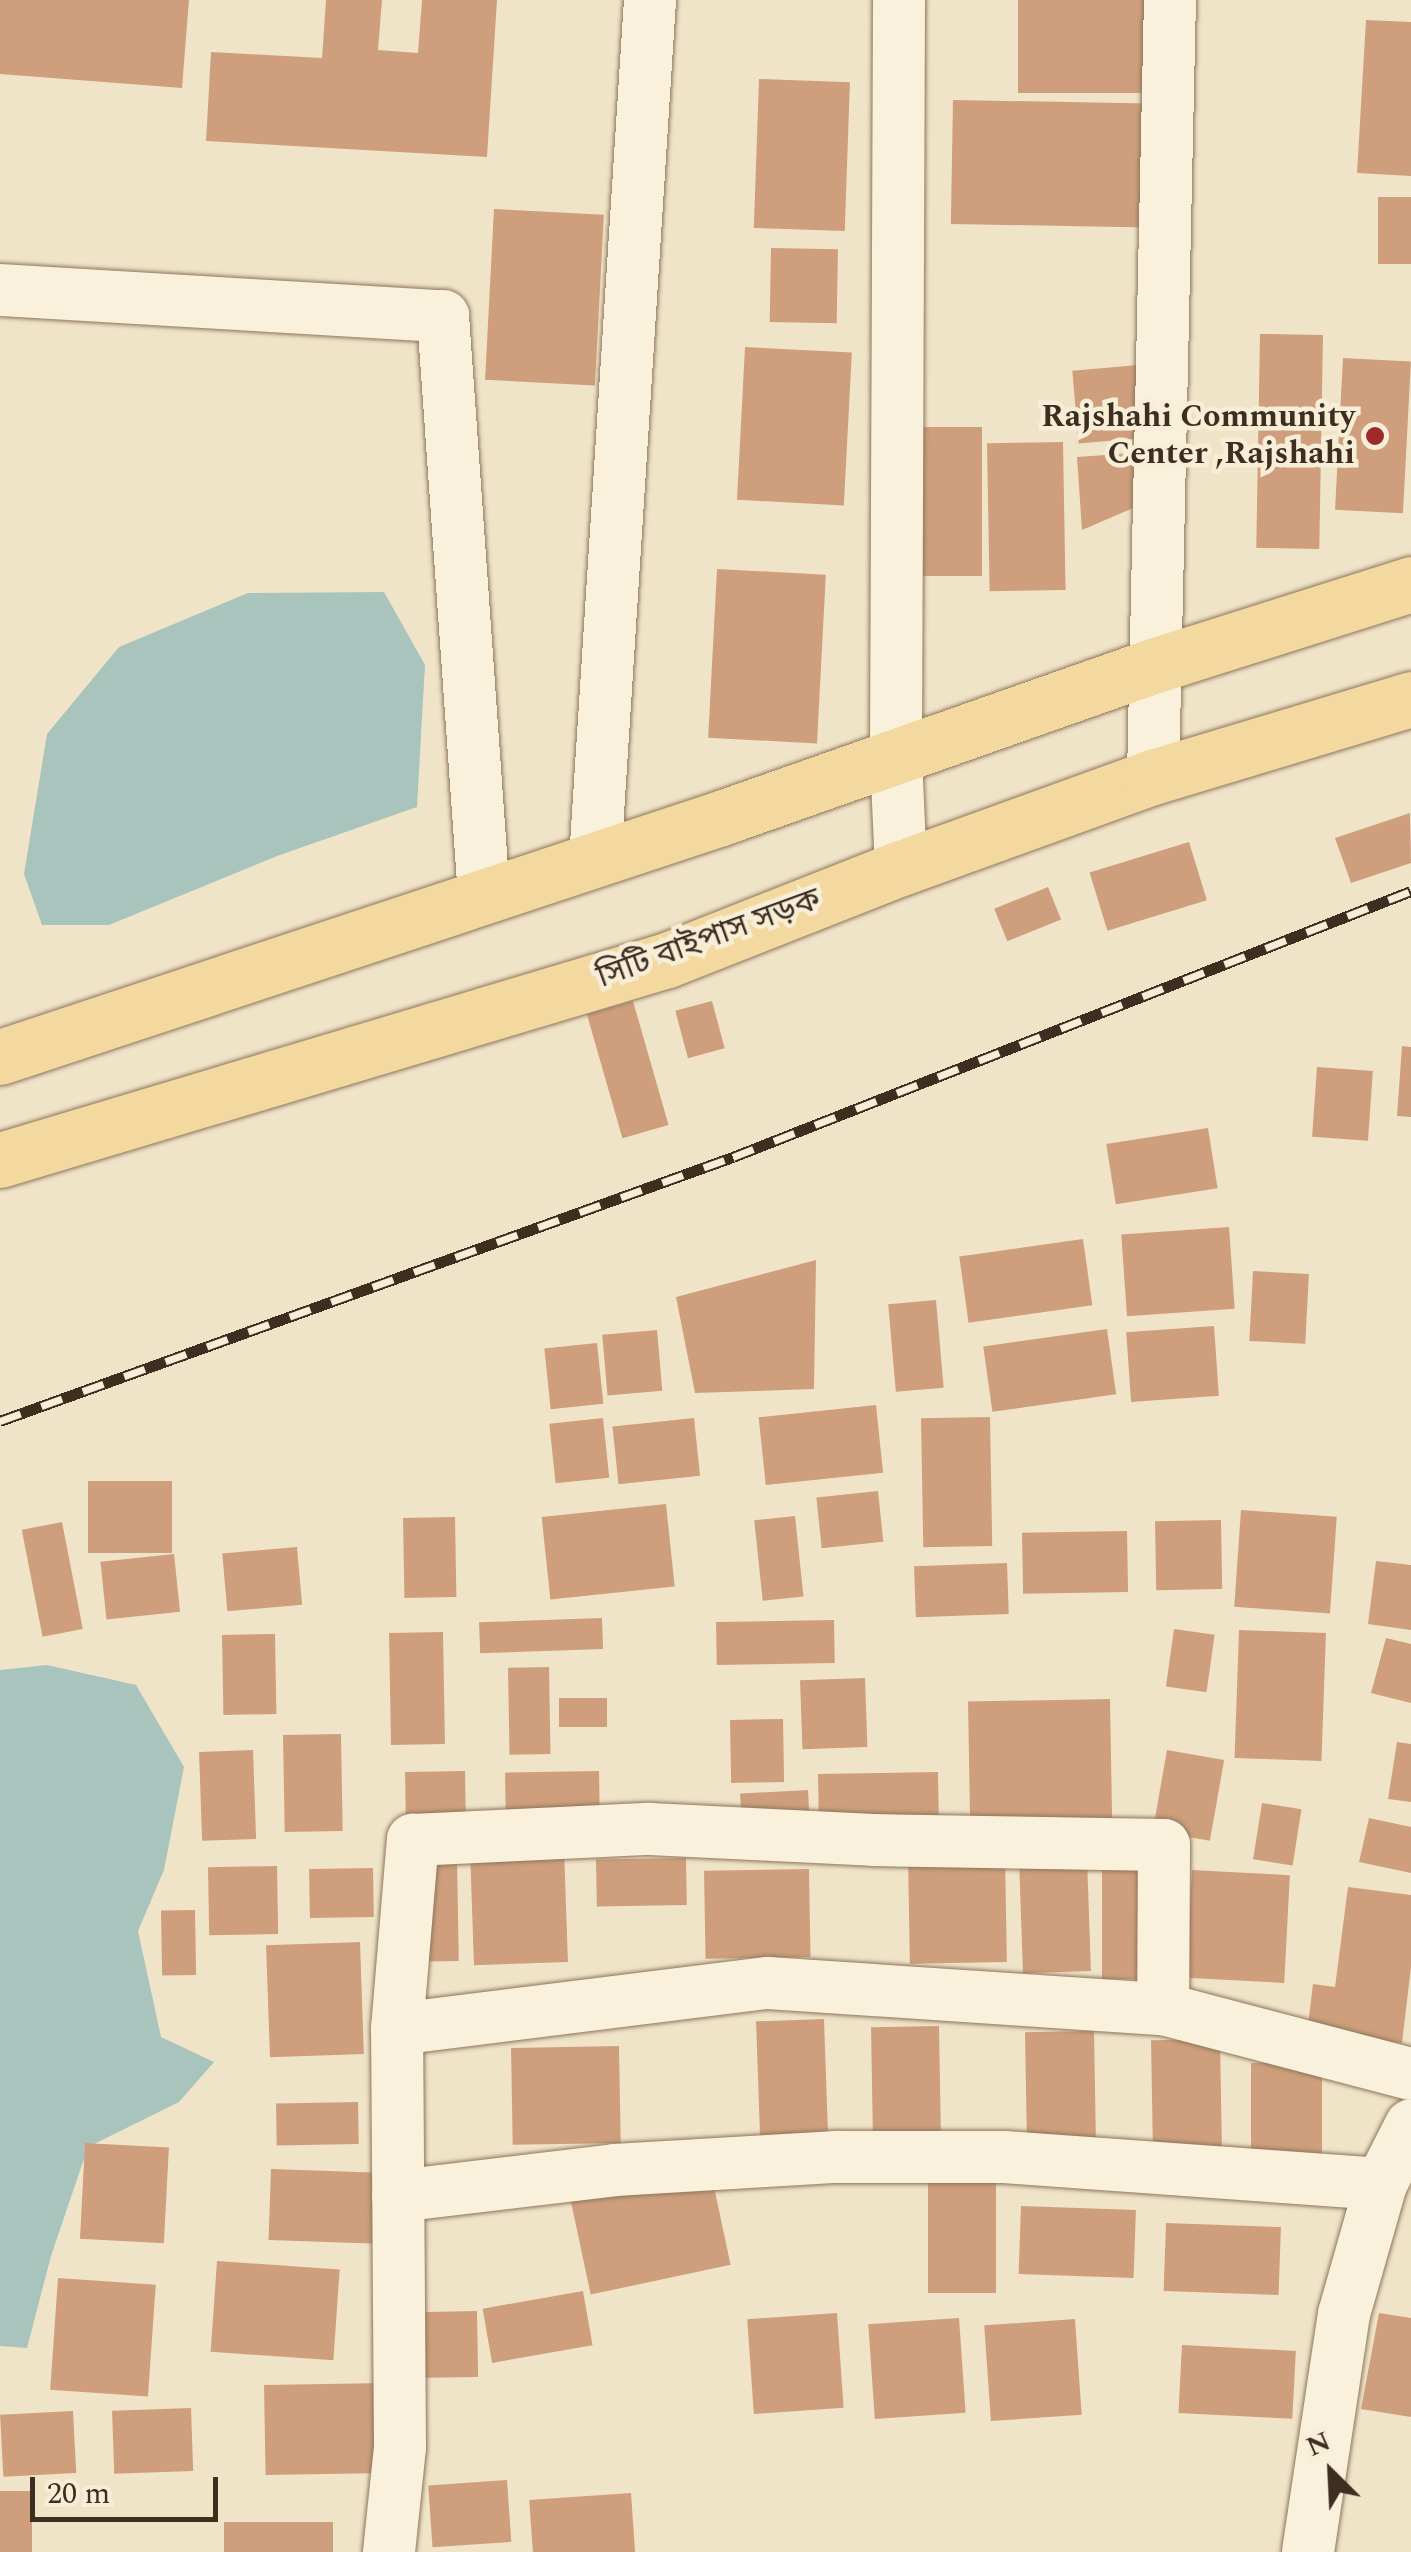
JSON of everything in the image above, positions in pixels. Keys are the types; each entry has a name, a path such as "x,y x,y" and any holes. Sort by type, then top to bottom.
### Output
{"main road":[{"path":"0,1058 596,860 1153,666 1411,584"},
{"name":"সিটি বাইপাস সড়ক","path":"0,1160 667,960 901,868 1153,777 1411,699"}],"street":[{"path":"596,860 650,0"},
{"path":"899,0 896,758 901,868"},
{"path":"1153,777 1170,0"},
{"path":"0,290 443,316 484,896"},
{"path":"389,2552 400,2448 397,2030 414,1840 650,1829 873,1840 1164,1845 1163,2008"},
{"path":"397,2030 768,1983 1163,2008 1411,2074"},
{"path":"1308,2552 1344,2314 1380,2184 1411,2124"},
{"path":"398,2196 615,2170 837,2157 1004,2157 1380,2184"}],"water":[{"path":"384,592 425,665 417,807 277,856 109,925 42,925 24,874 47,734 119,647 248,593"},
{"path":"47,1665 136,1685 184,1767 164,1870 138,1931 161,2037 214,2062 179,2102 88,2147 51,2256 27,2348 0,2346 0,1670"}],"building":[{"path":"0,0 189,0 182,88 0,74"},
{"path":"326,0 382,0 378,50 418,53 422,0 497,0 487,157 206,141 211,52 322,58"},
{"path":"1018,0 1158,0 1158,93 1018,93"},
{"path":"1366,20 1411,22 1411,176 1357,173"},
{"path":"759,79 850,82 845,231 754,228"},
{"path":"953,100 1148,103 1146,227 951,224"},
{"path":"1378,197 1411,197 1411,264 1378,264"},
{"path":"494,209 604,215 595,386 485,380"},
{"path":"771,248 838,249 837,323 770,322"},
{"path":"1260,334 1323,335 1319,549 1256,548"},
{"path":"745,347 852,353 844,505 737,500"},
{"name":"Rajshahi Community Center ,Rajshahi","path":"1343,358 1411,362 1403,513 1335,510"},
{"path":"1138,365 1144,438 1079,443 1072,371"},
{"path":"907,427 982,427 982,576 907,576"},
{"path":"1063,442 1066,590 990,591 987,443"},
{"path":"1148,452 1152,500 1082,530 1077,457"},
{"path":"717,569 826,575 817,743 708,738"},
{"path":"1410,813 1411,863 1351,883 1335,838"},
{"path":"1189,842 1207,900 1107,931 1090,872"},
{"path":"1048,887 1061,919 1007,941 994,909"},
{"path":"633,1001 669,1125 622,1138 587,1014"},
{"path":"712,1001 725,1048 688,1058 675,1011"},
{"path":"1402,1046 1411,1047 1411,1117 1397,1116"},
{"path":"1317,1067 1373,1071 1368,1141 1312,1137"},
{"path":"1208,1128 1218,1188 1116,1204 1106,1144"},
{"path":"1229,1227 1235,1309 1127,1316 1121,1235"},
{"path":"1083,1239 1092,1305 969,1323 959,1256"},
{"path":"816,1260 814,1389 695,1393 676,1297"},
{"path":"1253,1271 1309,1274 1305,1344 1249,1341"},
{"path":"936,1300 944,1388 896,1392 888,1304"},
{"path":"1214,1326 1219,1396 1131,1402 1126,1332"},
{"path":"1107,1329 1116,1394 992,1412 983,1346"},
{"path":"657,1330 662,1391 608,1396 602,1335"},
{"path":"597,1343 603,1404 551,1409 544,1349"},
{"path":"876,1405 883,1473 766,1485 759,1417"},
{"path":"990,1417 992,1546 923,1547 921,1418"},
{"path":"603,1418 609,1478 556,1483 549,1424"},
{"path":"694,1418 700,1476 619,1484 612,1427"},
{"path":"88,1481 172,1481 172,1553 88,1553"},
{"path":"878,1491 883,1542 822,1548 816,1497"},
{"path":"666,1504 675,1587 550,1600 542,1517"},
{"path":"1241,1510 1337,1517 1330,1613 1234,1607"},
{"path":"795,1516 803,1597 763,1601 754,1520"},
{"path":"455,1517 456,1597 404,1598 403,1518"},
{"path":"1221,1520 1222,1589 1156,1590 1155,1521"},
{"path":"62,1522 83,1629 43,1637 22,1530"},
{"path":"1127,1531 1128,1592 1023,1594 1022,1533"},
{"path":"297,1547 302,1605 227,1611 222,1554"},
{"path":"174,1554 180,1612 106,1619 100,1562"},
{"path":"1376,1561 1411,1565 1411,1630 1368,1624"},
{"path":"1007,1563 1009,1614 916,1617 914,1566"},
{"path":"602,1618 603,1649 480,1653 479,1622"},
{"path":"834,1620 835,1663 717,1665 716,1622"},
{"path":"1174,1629 1215,1635 1207,1692 1166,1686"},
{"path":"1239,1630 1326,1633 1321,1761 1235,1758"},
{"path":"443,1632 445,1744 391,1745 389,1633"},
{"path":"275,1634 276,1714 223,1715 222,1635"},
{"path":"1386,1638 1411,1644 1411,1703 1371,1693"},
{"path":"549,1667 551,1754 510,1755 508,1668"},
{"path":"865,1678 867,1747 802,1749 800,1680"},
{"path":"559,1698 607,1698 607,1727 559,1727"},
{"path":"1110,1699 1112,1822 970,1824 968,1701"},
{"path":"783,1719 784,1782 731,1783 730,1720"},
{"path":"341,1734 343,1831 285,1832 283,1735"},
{"path":"1397,1742 1411,1744 1411,1802 1388,1799"},
{"path":"253,1750 256,1839 202,1841 199,1752"},
{"path":"1167,1750 1224,1760 1210,1841 1153,1831"},
{"path":"465,1771 466,1821 406,1822 405,1772"},
{"path":"599,1771 600,1819 506,1821 505,1773"},
{"path":"938,1772 939,1828 819,1830 818,1774"},
{"path":"808,1790 810,1825 742,1829 740,1794"},
{"path":"1262,1803 1302,1809 1293,1866 1253,1859"},
{"path":"1369,1818 1411,1827 1411,1873 1359,1862"},
{"path":"564,1849 568,1962 474,1965 470,1852"},
{"path":"1005,1855 1007,1962 910,1964 908,1857"},
{"path":"457,1857 459,1961 417,1962 415,1858"},
{"path":"686,1858 687,1905 597,1907 596,1860"},
{"path":"1087,1858 1091,1971 1023,1973 1019,1860"},
{"path":"1102,1860 1146,1860 1146,1979 1102,1979"},
{"path":"277,1866 278,1934 209,1935 208,1867"},
{"path":"373,1868 374,1917 310,1918 309,1869"},
{"path":"809,1869 811,1957 706,1959 704,1871"},
{"path":"1192,1870 1290,1875 1284,1983 1186,1978"},
{"path":"1348,1887 1411,1895 1411,1967 1402,2043 1307,2033 1313,1984 1335,1987"},
{"path":"195,1910 196,1975 162,1976 161,1911"},
{"path":"360,1942 364,2054 270,2057 266,1945"},
{"path":"824,2019 828,2133 760,2135 756,2021"},
{"path":"939,2026 941,2140 873,2141 871,2027"},
{"path":"1094,2031 1096,2145 1027,2146 1025,2032"},
{"path":"1220,2039 1222,2152 1153,2153 1151,2040"},
{"path":"619,2046 621,2143 513,2145 511,2048"},
{"path":"1251,2063 1322,2063 1322,2167 1251,2167"},
{"path":"358,2102 359,2144 277,2145 276,2103"},
{"path":"85,2143 169,2147 164,2243 80,2239"},
{"path":"710,2168 731,2265 591,2295 570,2198"},
{"path":"271,2169 380,2173 377,2244 269,2240"},
{"path":"928,2179 996,2179 996,2293 928,2293"},
{"path":"1021,2206 1136,2210 1134,2278 1019,2274"},
{"path":"1166,2223 1281,2227 1279,2295 1164,2291"},
{"path":"217,2261 340,2270 333,2360 211,2352"},
{"path":"58,2278 156,2285 148,2397 50,2390"},
{"path":"583,2291 593,2345 492,2363 483,2309"},
{"path":"477,2311 478,2377 413,2378 412,2312"},
{"path":"837,2313 844,2408 754,2414 747,2319"},
{"path":"1379,2313 1411,2318 1411,2417 1361,2409"},
{"path":"959,2318 966,2413 875,2419 868,2324"},
{"path":"1075,2319 1082,2415 991,2421 984,2325"},
{"path":"1182,2345 1296,2351 1292,2419 1178,2413"},
{"path":"385,2383 387,2473 266,2475 264,2385"},
{"path":"191,2408 193,2471 114,2474 112,2411"},
{"path":"73,2411 76,2473 3,2477 0,2415"},
{"path":"507,2480 511,2542 433,2547 428,2486"},
{"path":"0,2491 32,2491 32,2552 0,2552"},
{"path":"631,2493 635,2552 533,2552 529,2500"},
{"path":"224,2522 333,2522 333,2552 224,2552"}],"railway":[{"path":"0,1421 733,1157 1411,891"}],"place":[{"name":"Rajshahi Community Center ,Rajshahi","path":"1375,436"}]}
